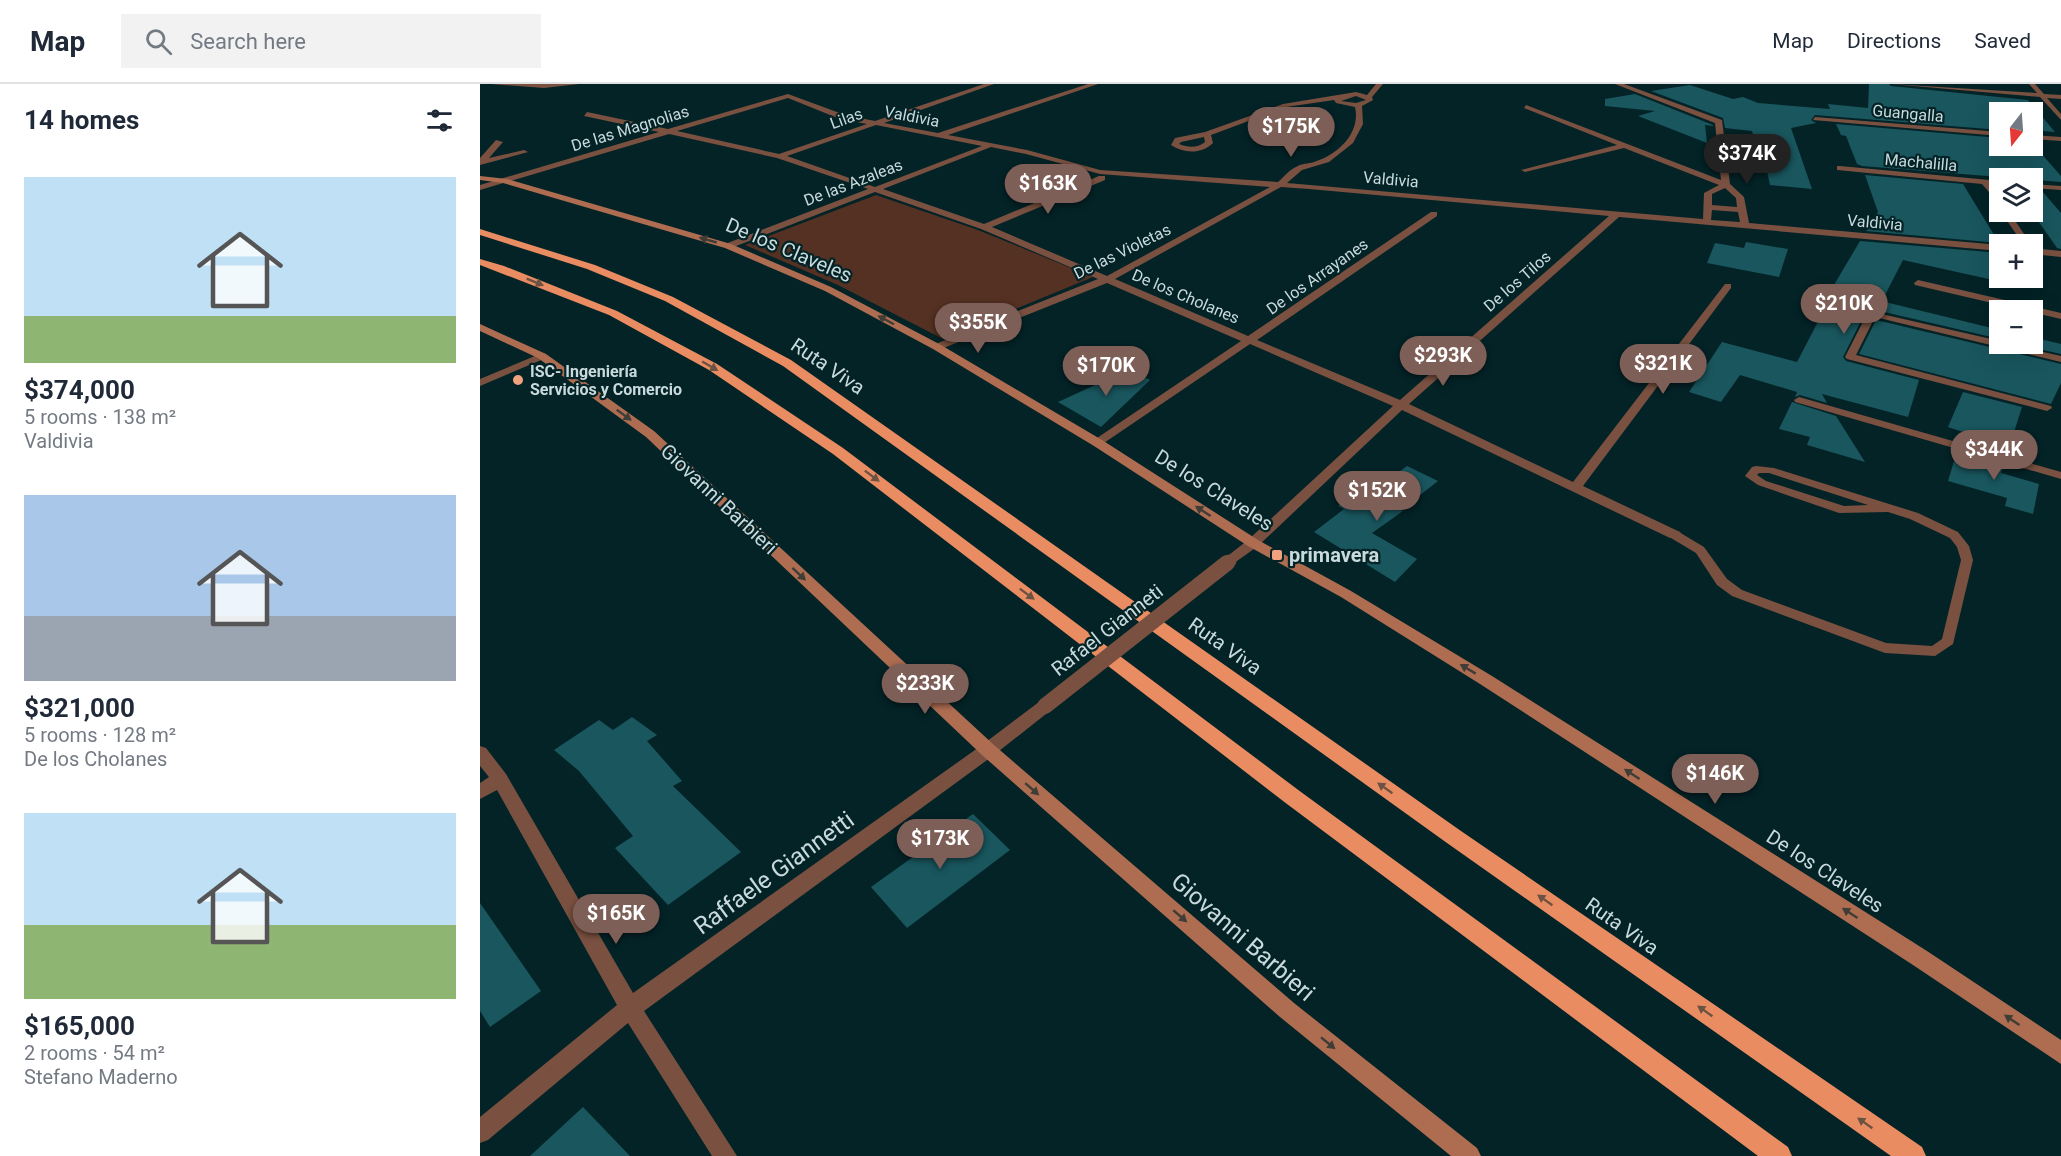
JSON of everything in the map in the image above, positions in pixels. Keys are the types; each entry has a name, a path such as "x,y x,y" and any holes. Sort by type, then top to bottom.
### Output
{"highway":[{"name":"Ruta Viva","path":"480,232 591,267 669,299 787,363 1454,837 1913,1156"},
{"path":"480,262 613,314 713,367 838,451 1294,798 1779,1156"}],"main road":[{"name":"De los Claveles","path":"480,178 504,181 728,246 828,289 937,347 1098,443 1252,543 1346,594 1486,680 1920,958 2061,1053"},
{"name":"Giovanni Barbieri","path":"480,327 542,356 650,434 988,750 1287,1010 1469,1156"}],"street":[{"path":"494,84 544,86 576,84"},
{"name":"Lilas","path":"779,156 991,84"},
{"path":"936,136 1095,84"},
{"path":"1337,98 1338,102 1358,105 1370,102 1369,97 1380,84"},
{"path":"1618,84 1719,122 1726,185"},
{"path":"1207,134 1285,105 1337,98 1359,87"},
{"name":"Valdivia","path":"787,93 821,111 936,136 1050,157 1100,172 1281,184 1989,247"},
{"name":"De las Magnolias","path":"480,188 668,132 787,93"},
{"path":"1348,94 1369,97"},
{"name":"De las Violetas","path":"937,347 1108,279 1281,184 1296,170 1317,164 1348,144 1356,136 1362,115 1358,105"},
{"path":"1526,107 1726,185 1740,197 1745,225"},
{"name":"De los Cholanes","path":"587,114 779,156 984,227 1401,405 1576,486 1675,535"},
{"path":"481,163 499,141"},
{"name":"De las Azaleas","path":"728,246 989,145"},
{"path":"1525,170 1623,146"},
{"path":"481,163 524,152"},
{"path":"1309,187 1321,170 1317,164"},
{"path":"984,227 1102,178"},
{"path":"1707,222 1708,193 1726,185"},
{"path":"1708,207 1743,210"},
{"name":"De los Arrayanes","path":"1098,443 1434,213"},
{"name":"De los Tilos","path":"1252,543 1401,405 1617,214"},
{"path":"2043,252 2061,254"},
{"path":"1576,486 1728,286"},
{"path":"480,383 542,356"},
{"name":"Rafael Gianneti","path":"988,750 1252,543"},
{"name":"Raffaele Giannetti","path":"480,1132 630,1008 988,750"},
{"path":"480,753 500,779 630,1008 725,1156"},
{"path":"480,792 500,779"}],"lane":[{"path":"1894,84 2061,97"},
{"path":"2032,84 2061,118"},
{"name":"Guangalla","path":"1815,118 1989,133"},
{"path":"2043,137 2061,139"},
{"name":"Machalilla","path":"1840,168 1989,182"},
{"path":"1985,182 1989,188"},
{"path":"2043,187 2061,188"},
{"path":"1918,283 2061,316"},
{"path":"1879,300 1850,357 2047,408"},
{"path":"1872,314 2061,359"},
{"path":"1798,400 2061,476"},
{"path":"1675,535 1700,550 1722,582 1737,593 1885,648 1935,651 1948,641 1967,560 1963,546 1954,535 1935,524 1888,508 1770,470 1756,469 1751,476 1762,483 1836,509 1888,508"}],"shaded area":[{"path":"876,195 978,230 1093,277 943,339 838,285 745,245"}],"building":[{"path":"1869,84 1889,84 2030,102 1989,102 1989,129 1815,115 1811,120 1816,123 1791,128 1812,189 1770,185 1764,157 1759,157 1752,131 1725,128 1723,118 1651,91 1690,85 1733,99 1743,97 1758,103 1830,109 1828,104 1868,108"},
{"path":"1635,94 1713,125 1705,125 1707,143 1638,116 1655,111 1605,106 1605,99"},
{"path":"2043,118 2055,132 2043,131"},
{"path":"1836,124 1989,137 1989,156 2043,156 2061,176 2061,182 2043,181 2043,168 1989,168 1989,176 1862,166 1857,164 1846,136 1841,135"},
{"path":"1865,175 1963,184 1994,234 1989,234 1989,242 1866,231 1878,212"},
{"path":"2043,192 2061,213 2061,249 2057,248 2039,222 2043,222"},
{"path":"1860,241 1989,252 1989,279 1903,260 1884,297 1878,295 1872,299 1843,357 1846,361 1919,380 1908,417 1822,394 1827,403 1800,395 1795,397 1797,392 1740,375 1721,402 1689,392 1722,342 1797,362 1834,291 1831,290"},
{"path":"1746,242 1788,249 1779,277 1707,263 1715,243 1744,248"},
{"path":"1885,302 1989,327 1989,336 1880,311"},
{"path":"1876,320 1989,347 1989,354 2019,354 2061,364 2061,383 2051,404 1859,354"},
{"path":"2043,340 2061,344 2061,354 2043,350"},
{"path":"1130,369 1150,380 1101,427 1058,402"},
{"path":"1963,392 2022,407 2007,454 1961,441 1963,432 1948,427"},
{"path":"1792,402 1836,416 1865,462 1807,445 1810,437 1779,429"},
{"path":"1957,451 2004,465 2001,473 2039,484 2033,514 2005,506 2007,498 1948,481"},
{"path":"1407,466 1438,481 1401,510 1403,511 1372,533 1417,559 1395,582 1314,532 1344,509 1338,506 1362,489 1370,493"},
{"path":"632,717 657,735 647,741 682,781 673,786 741,852 668,905 615,848 633,836 579,771 554,750 599,720 613,730"},
{"path":"973,814 1010,850 907,928 871,887"},
{"path":"480,903 541,991 490,1027 480,1011"},
{"path":"583,1107 630,1156 530,1156"}],"place":[{"name":"ISC- Ingeniería Servicios y Comercio","path":"518,380"},
{"name":"primavera","path":"1277,555"}]}
